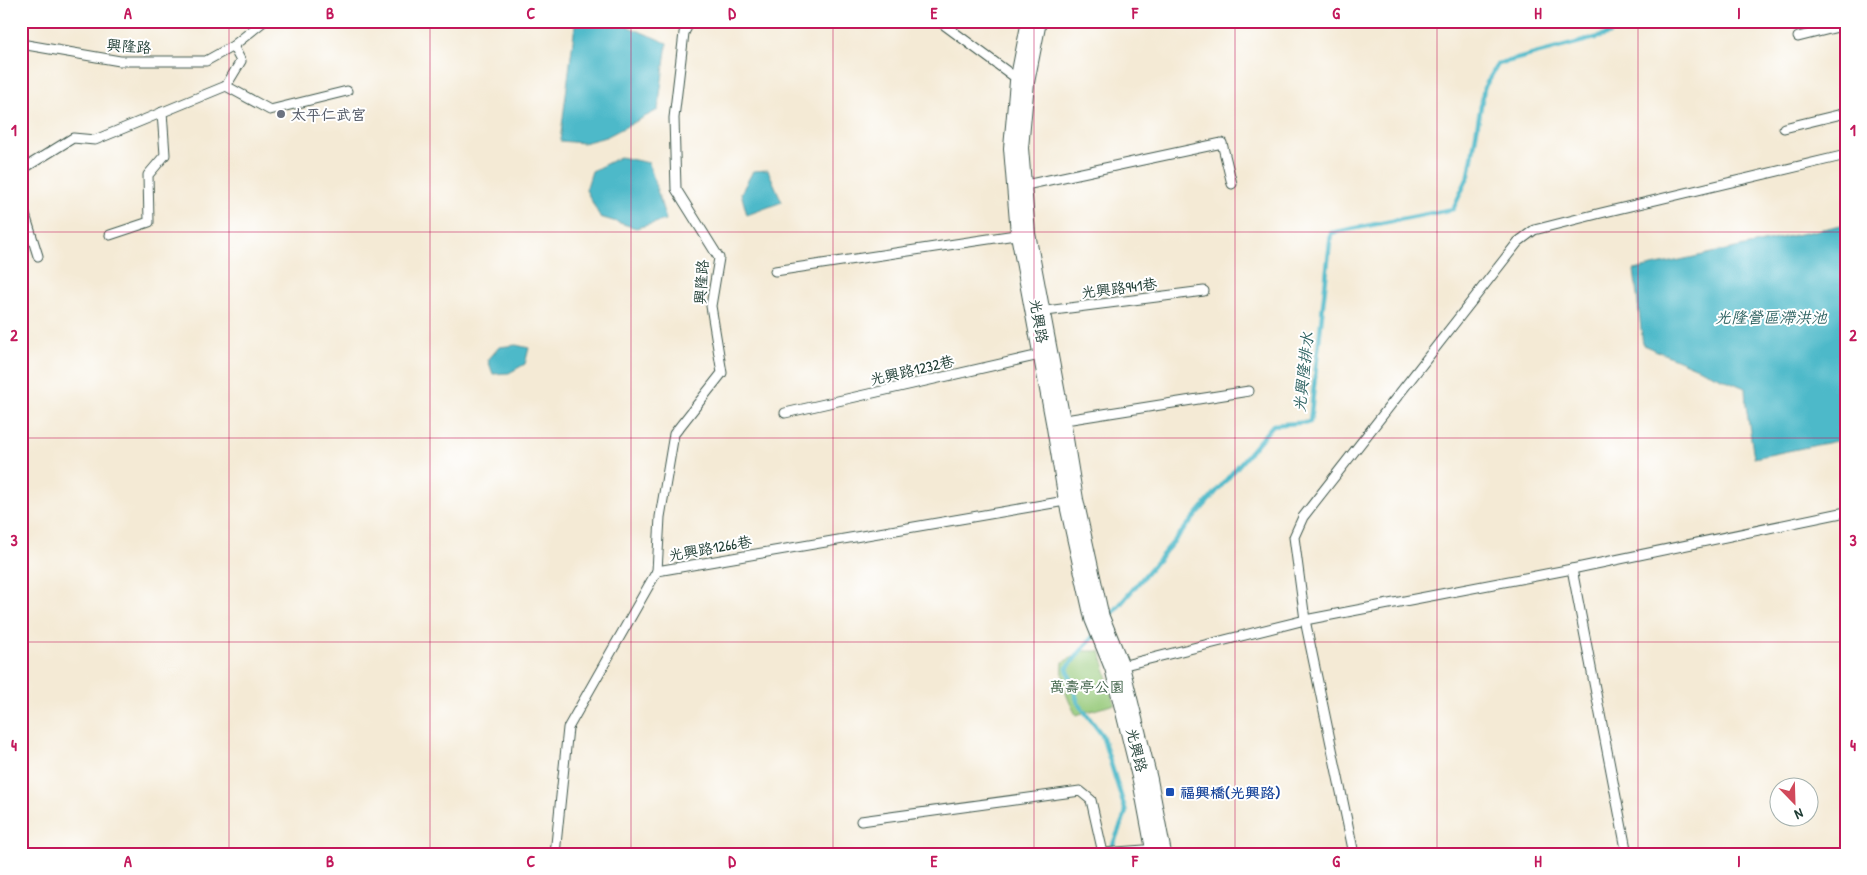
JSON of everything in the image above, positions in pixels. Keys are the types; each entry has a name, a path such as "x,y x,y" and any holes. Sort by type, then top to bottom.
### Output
{"main road":[{"name":"光興路","path":"1034,21 1022,82 1016,148 1023,234 1072,500 1097,618 1112,658 1145,780 1159,851"}],"lane":[{"name":"興隆路","path":"21,44 120,61 206,61 233,46 264,21"},
{"name":"興隆路","path":"656,571 660,517 674,434 722,373 711,306 719,258 676,189 674,118 684,33 690,21"},
{"path":"939,21 1022,82"},
{"path":"1798,37 1846,25"},
{"path":"21,170 73,138 95,140 226,86 241,61 233,46"},
{"path":"226,86 270,110 347,91"},
{"path":"110,235 149,222 148,175 165,155 162,112"},
{"path":"1784,128 1846,113"},
{"path":"1018,186 1222,143 1232,184"},
{"path":"1354,854 1305,620 1294,537 1304,517 1518,242 1534,230 1846,155"},
{"path":"21,202 38,256"},
{"path":"775,271 1023,234"},
{"name":"光興路941巷","path":"1038,312 1204,291"},
{"name":"光興路1232巷","path":"785,413 1045,354"},
{"path":"1058,420 1248,391"},
{"name":"光興路1266巷","path":"555,854 568,728 656,571 1072,500"},
{"path":"1112,658 1846,512"},
{"path":"1572,568 1627,854"},
{"path":"861,821 1080,792 1091,800 1103,853 1159,851"}],"green space":[{"name":"萬壽亭公園","path":"1084,651 1100,651 1115,704 1076,715 1065,690 1063,662"}],"water":[{"path":"615,21 667,43 658,110 606,137 583,143 560,141 575,25"},
{"path":"620,157 649,163 666,220 636,228 600,217 586,190 592,171"},
{"path":"768,170 782,202 747,215 741,193 753,171"},
{"name":"光隆營區滯洪池","path":"1846,224 1846,439 1754,458 1745,388 1643,345 1634,270"},
{"path":"516,345 529,348 525,364 509,373 493,374 488,360 499,347"}],"waterway":[{"name":"光興隆排水","path":"1106,621 1273,425 1310,422 1331,233 1453,209 1469,175 1484,88 1498,64 1610,34 1609,21"},
{"name":"光興隆排水","path":"1096,633 1067,668 1078,703 1102,735 1126,812 1110,852"}],"place":[{"name":"太平仁武宮","path":"281,114"},
{"name":"福興橋(光興路)","path":"1170,792"}]}
